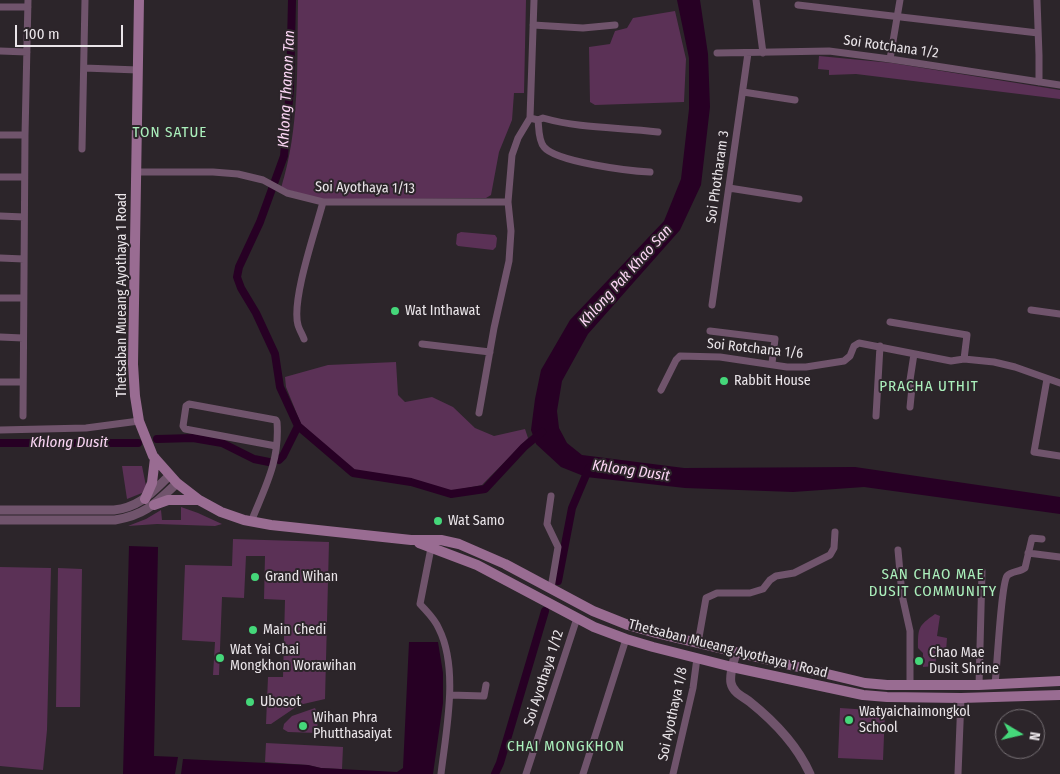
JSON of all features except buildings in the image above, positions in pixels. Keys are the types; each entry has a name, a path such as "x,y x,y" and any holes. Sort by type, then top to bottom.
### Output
{"main road":[{"name":"Thetsaban Mueang Ayothaya 1 Road","path":"139,0 134,396 139,421 155,458 173,479 199,500 221,512 251,522 432,544 477,565 594,627 626,639 732,667 863,695 910,699 1060,695"},
{"path":"155,458 149,502 199,500"},
{"name":"Thetsaban Mueang Ayothaya 1 Road","path":"432,544 450,542 473,549 552,588 593,611 628,625 865,683 910,686 1060,682"}],"street":[{"path":"82,149 85,0"},
{"path":"479,413 509,261 511,230 508,202 512,155 518,138 530,118 534,0"},
{"path":"756,0 763,53"},
{"path":"890,59 900,0"},
{"path":"1037,0 1039,82"},
{"path":"0,6 28,3 24,135 22,416"},
{"path":"798,5 1038,33"},
{"path":"533,25 582,28 615,25"},
{"path":"0,51 27,52"},
{"name":"Soi Rotchana 1/2","path":"717,53 829,51 1060,85"},
{"name":"Soi Photharam 3","path":"712,304 748,53"},
{"path":"84,68 138,70"},
{"path":"743,92 795,100"},
{"path":"530,118 538,120 543,118 582,127 624,128 658,132"},
{"path":"538,120 544,147 560,156 614,168 650,172"},
{"path":"0,135 24,135"},
{"name":"Soi Ayothaya 1/13","path":"136,172 213,172 244,176 266,182 287,193 323,202 508,202"},
{"path":"0,177 24,177"},
{"path":"729,188 799,199"},
{"path":"304,339 298,325 298,298 323,202"},
{"path":"0,216 24,217"},
{"path":"0,258 24,259"},
{"path":"0,298 23,298"},
{"path":"1031,310 1060,314"},
{"path":"890,322 968,335 964,359"},
{"path":"710,330 775,339 772,363"},
{"path":"0,337 23,338"},
{"name":"Soi Rotchana 1/6","path":"662,390 676,360 680,356 720,357 772,363 787,367 806,367 844,361 850,356 854,346 859,343 951,361 964,359 994,362 1015,367 1047,380 1060,383"},
{"path":"422,344 490,352"},
{"path":"876,416 880,346"},
{"path":"910,407 912,387 910,380 914,354"},
{"path":"1047,380 1034,452 1060,456"},
{"path":"0,382 23,382"},
{"path":"251,522 274,467 276,446 278,424 276,420 189,404 186,406 183,426 185,429 276,446"},
{"path":"0,430 86,428 139,421"},
{"path":"0,520 114,520 131,518 144,512 149,502 173,479"},
{"path":"551,496 547,524 558,547 552,588"},
{"path":"0,510 114,510 149,502"},
{"path":"698,643 706,598 717,593 750,593 763,589 776,576 794,573 830,555 834,548 835,532"},
{"path":"996,684 1006,578 1009,574 1025,568 1032,538 1042,539"},
{"path":"432,544 420,604 433,619 441,633 449,671 450,695 441,774"},
{"path":"898,550 902,595 910,631 910,686"},
{"path":"1028,553 1060,558"},
{"path":"979,685 982,571"},
{"name":"Soi Ayothaya 1/12","path":"526,774 577,618"},
{"path":"583,774 626,639"},
{"path":"736,652 732,667 731,683 735,691 763,712 778,728 800,755 810,774"},
{"name":"Soi Ayothaya 1/8","path":"673,774 693,688 697,658"},
{"path":"450,695 484,696 486,685"},
{"path":"958,774 961,698"}],"shaded area":[{"path":"298,0 526,0 524,93 514,93 512,120 499,152 491,195 486,198 324,200 281,188 292,142 296,95"},
{"path":"675,11 686,59 684,102 595,105 590,102 589,47 610,44 615,31 627,28 633,18"},
{"path":"819,56 892,63 1060,90 1060,99 856,74 829,75 829,70 818,69"},
{"path":"461,232 495,235 497,238 496,247 493,250 458,246 456,244 457,234"},
{"path":"396,362 398,395 405,402 432,397 453,407 475,428 494,436 525,429 528,438 482,485 451,491 413,480 354,471 301,424 286,387 285,377 328,365"},
{"path":"122,466 142,466 146,486 142,493 127,499"},
{"path":"181,507 222,524 215,526 157,524 128,526 146,519 161,510 162,520 181,520"},
{"path":"233,539 329,542 325,699 299,705 271,724 266,724 268,677 283,677 285,600 264,599 265,556 246,556 244,598 222,597 219,675 213,675 215,642 182,640 185,565 232,566"},
{"path":"0,567 51,568 47,730 43,770 0,766"},
{"path":"58,568 82,569 80,707 56,707"},
{"path":"935,614 940,616 937,636 947,638 946,652 937,652 935,666 923,667 923,653 918,648 918,636 922,625"},
{"path":"315,708 318,715 317,733 288,732 283,729 284,724 292,716"},
{"path":"840,708 885,711 883,760 838,758"},
{"path":"266,743 343,747 342,769 265,762"}],"water":[{"name":"Khlong Pak Khao San","path":"677,0 700,0 708,54 710,107 701,185 680,230 588,334 562,381 557,411 559,428 567,443 582,455 684,468 855,467 1060,497 1060,514 864,487 793,492 685,488 586,477 561,467 536,444 531,430 541,370 570,320 664,221 681,179 689,109 689,58"},
{"path":"129,546 158,547 154,756 178,757 175,774 123,774"},
{"path":"409,642 438,642 443,673 443,703 433,774 181,774 183,759 308,765 321,768 397,772 403,768"}],"waterway":[{"name":"Khlong Thanon Tan","path":"292,0 290,89 284,156 260,222 239,267 237,277 275,354 280,387 298,426 353,473 411,482 451,494 485,489 524,447 542,432"},
{"name":"Khlong Dusit","path":"279,460 283,456 298,426"},
{"name":"Khlong Dusit","path":"157,439 193,438 222,443 254,459 269,462"},
{"name":"Khlong Dusit","path":"0,443 138,443"},
{"path":"558,581 572,508 589,468"},
{"path":"495,774 500,763 545,611"}],"place":[{"name":"Wat Inthawat","path":"395,311"},
{"name":"Rabbit House","path":"724,381"},
{"name":"Wat Samo","path":"438,521"},
{"name":"Grand Wihan","path":"255,577"},
{"name":"Main Chedi","path":"253,630"},
{"name":"Wat Yai Chai Mongkhon Worawihan","path":"220,658"},
{"name":"Chao Mae Dusit Shrine","path":"919,661"},
{"name":"Ubosot","path":"250,702"},
{"name":"Watyaichaimongkol School","path":"849,720"},
{"name":"Wihan Phra Phutthasaiyat","path":"303,726"}],"district":[{"name":"TON SATUE","path":"170,133"},
{"name":"PRACHA UTHIT","path":"929,387"},
{"name":"SAN CHAO MAE DUSIT COMMUNITY","path":"933,584"},
{"name":"CHAI MONGKHON","path":"566,747"}]}
